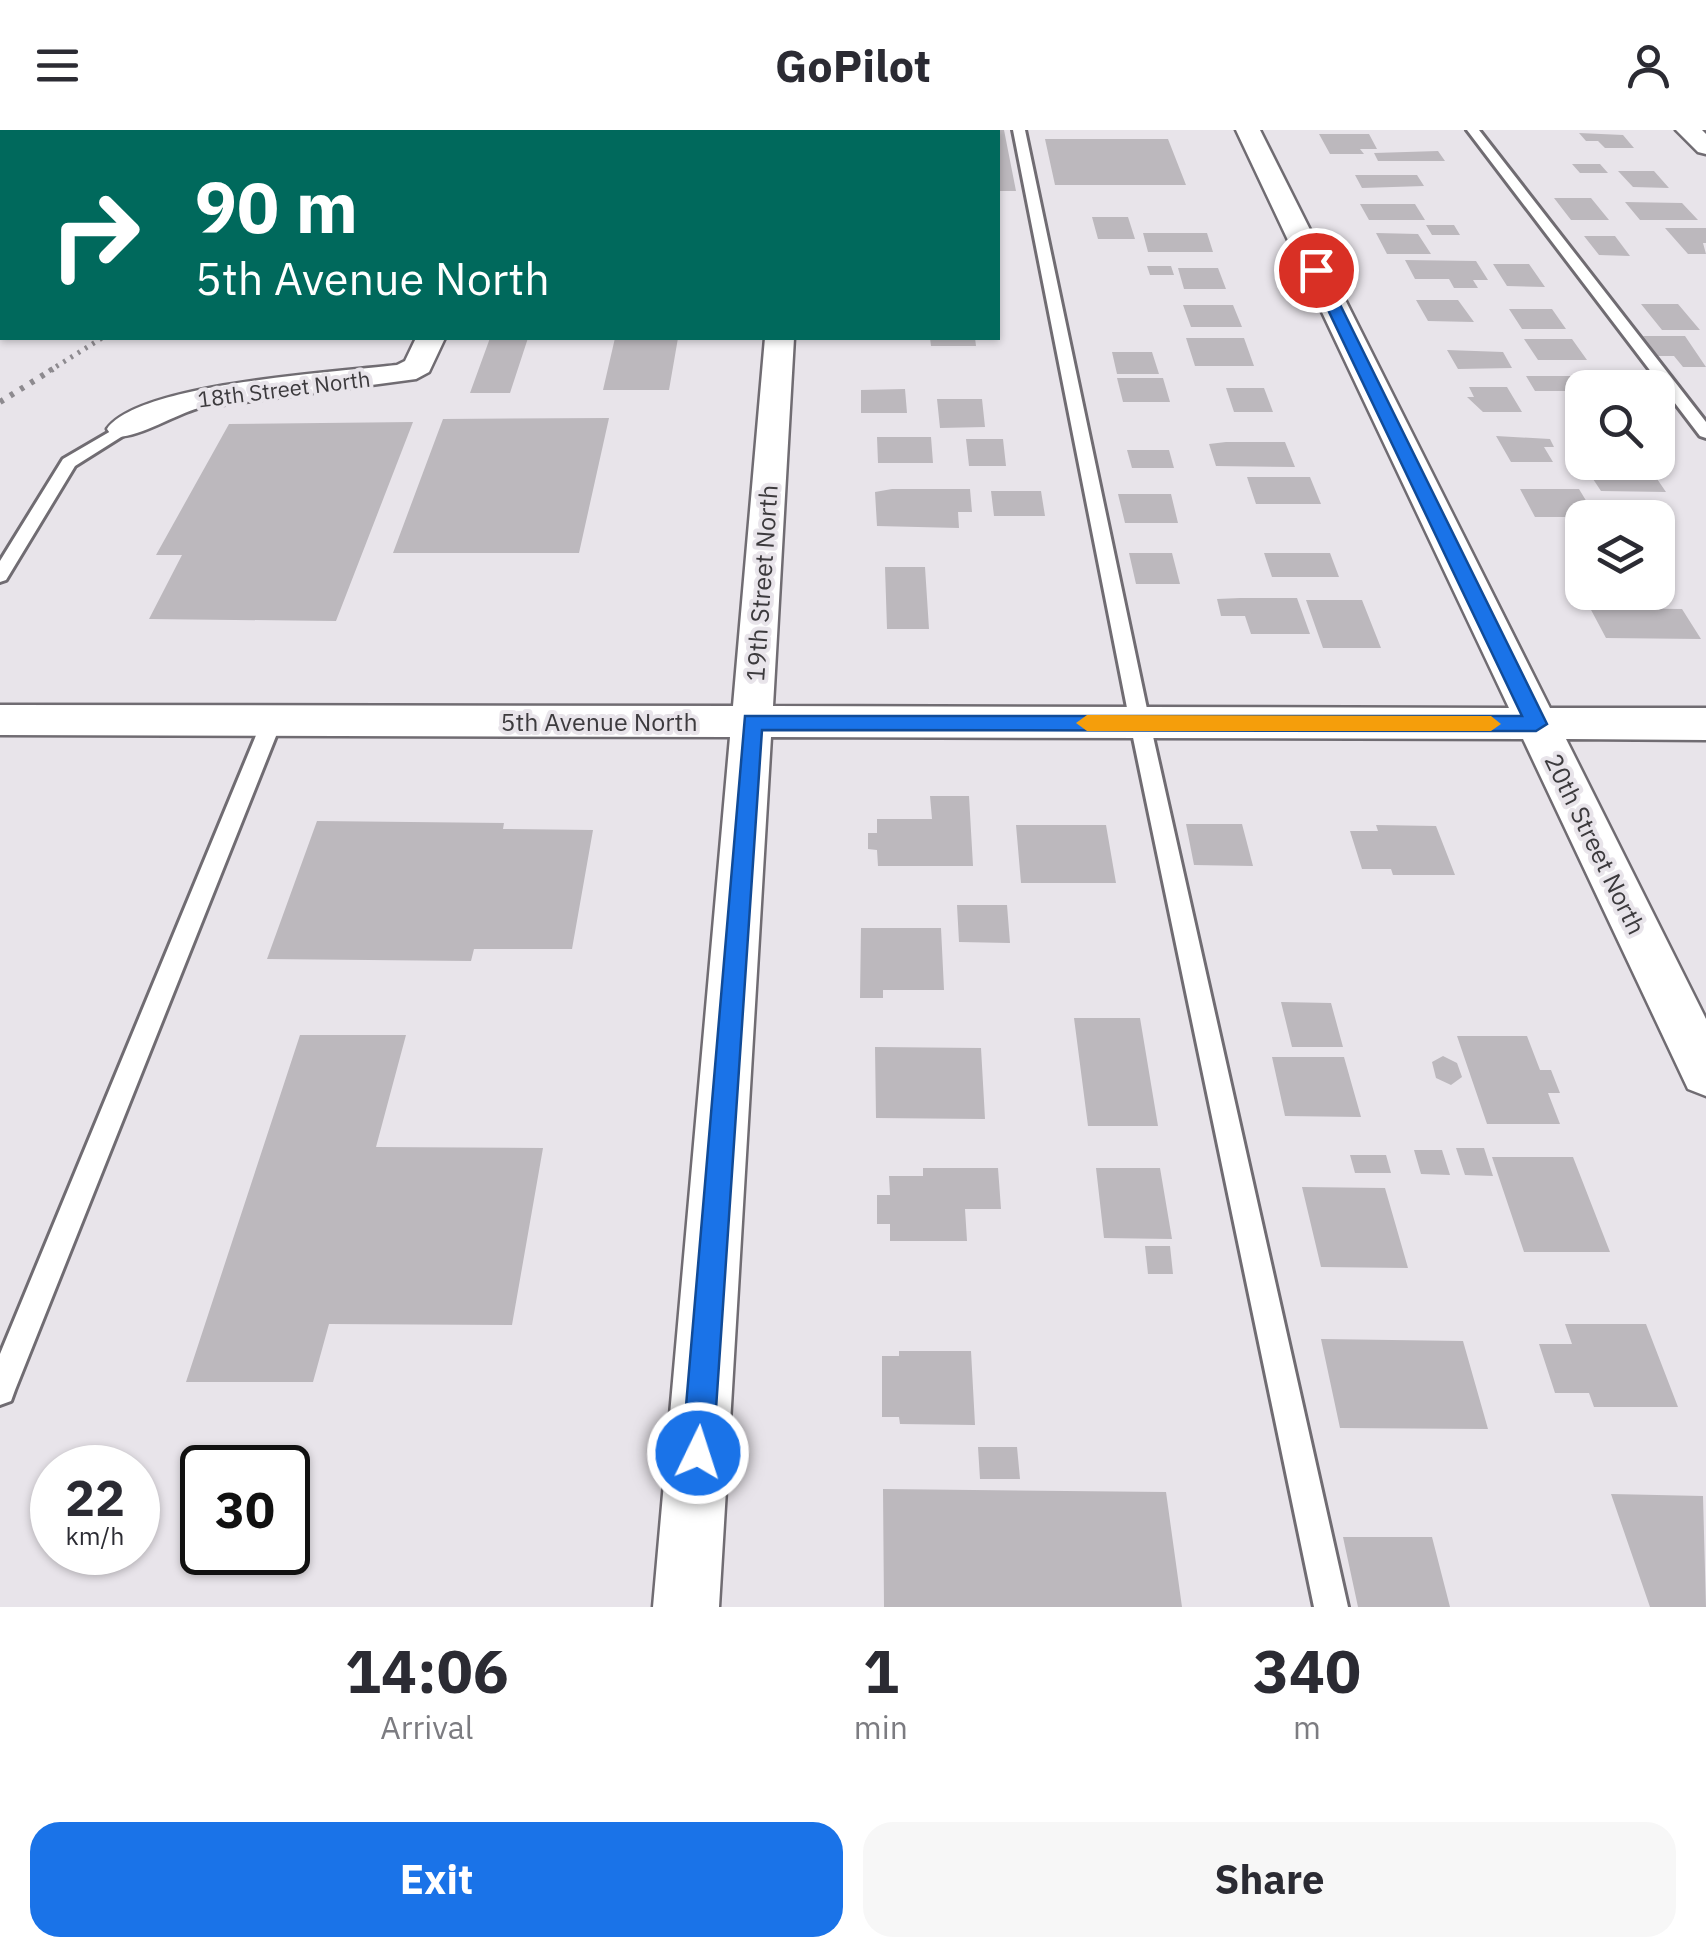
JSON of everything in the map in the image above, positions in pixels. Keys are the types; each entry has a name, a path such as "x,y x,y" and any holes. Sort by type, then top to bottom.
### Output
{"street":[{"name":"20th Street North","path":"1248,130 1706,1072"},
{"path":"1688,130 1706,147"},
{"name":"18th Street North","path":"123,429 159,409 198,399 405,373 418,366 429,340"},
{"name":"19th Street North","path":"686,1607 780,340"},
{"name":"5th Avenue North","path":"0,720 1706,724"}],"lane":[{"path":"1020,130 1140,723 1330,1607"},
{"path":"1473,130 1706,432"},
{"path":"0,576 68,463 123,429"},
{"path":"0,1390 272,721"}],"building":[{"path":"1000,130 1004,130 1016,191 1000,191"},
{"path":"1579,133 1623,135 1634,148 1605,148 1598,141 1586,141"},
{"path":"1319,134 1369,134 1377,149 1360,149 1364,154 1330,154"},
{"path":"1045,139 1168,139 1186,185 1055,185"},
{"path":"1438,151 1445,161 1378,161 1374,153"},
{"path":"1572,164 1600,164 1608,173 1580,173"},
{"path":"1618,171 1654,171 1669,188 1633,187"},
{"path":"1355,175 1417,175 1424,186 1362,188"},
{"path":"1554,198 1591,198 1609,220 1571,220"},
{"path":"1625,202 1682,203 1698,220 1640,220"},
{"path":"1360,204 1415,204 1425,220 1369,220"},
{"path":"1092,217 1128,217 1135,239 1098,239"},
{"path":"1426,225 1454,225 1460,235 1432,235"},
{"path":"1665,228 1706,228 1706,254 1688,254"},
{"path":"1143,233 1207,233 1213,252 1148,252"},
{"path":"1376,233 1418,234 1431,254 1387,254"},
{"path":"1584,236 1615,236 1630,256 1599,255"},
{"path":"1405,260 1476,261 1488,280 1473,280 1478,288 1454,288 1449,279 1415,279"},
{"path":"1493,264 1529,264 1545,287 1507,286"},
{"path":"1147,266 1171,266 1174,275 1150,275"},
{"path":"1178,268 1218,268 1226,289 1184,289"},
{"path":"1416,300 1458,300 1474,322 1428,321"},
{"path":"1641,304 1678,304 1700,330 1662,330"},
{"path":"1183,305 1233,305 1242,327 1191,327"},
{"path":"1509,309 1552,309 1566,329 1522,329"},
{"path":"1643,336 1685,336 1706,367 1683,367 1674,356 1658,356"},
{"path":"1186,338 1244,338 1254,366 1195,366"},
{"path":"1524,339 1572,339 1587,360 1538,360"},
{"path":"489,340 527,340 510,393 470,393"},
{"path":"615,340 678,340 669,390 603,390"},
{"path":"930,340 975,340 976,346 931,346"},
{"path":"1447,350 1503,352 1512,368 1458,369"},
{"path":"1112,352 1152,352 1159,374 1117,374"},
{"path":"1526,376 1565,376 1565,391 1535,391"},
{"path":"1117,378 1163,378 1170,402 1123,402"},
{"path":"1469,387 1507,387 1522,412 1483,412 1467,397 1474,397"},
{"path":"1226,388 1264,388 1273,412 1234,412"},
{"path":"905,389 907,413 861,413 861,390"},
{"path":"937,399 982,399 985,427 940,428"},
{"path":"609,418 579,553 393,553 443,419"},
{"path":"413,422 336,621 149,619 182,555 156,555 229,424"},
{"path":"1496,436 1550,439 1554,447 1544,447 1553,462 1511,462"},
{"path":"877,437 931,437 933,463 878,463"},
{"path":"966,439 1003,439 1006,466 969,466"},
{"path":"1285,442 1295,467 1216,466 1209,444"},
{"path":"1127,450 1169,450 1174,468 1132,468"},
{"path":"1247,477 1310,477 1321,504 1256,504"},
{"path":"1594,480 1658,480 1666,492 1601,491"},
{"path":"970,489 972,512 958,512 959,528 877,526 875,492"},
{"path":"1520,489 1579,489 1586,500 1565,500 1565,517 1535,517"},
{"path":"991,491 1041,491 1045,516 994,516"},
{"path":"1118,494 1171,494 1178,523 1125,523"},
{"path":"1129,553 1172,553 1180,584 1136,584"},
{"path":"1264,553 1330,553 1339,577 1272,577"},
{"path":"885,567 925,567 929,629 887,629"},
{"path":"1297,598 1310,634 1251,634 1245,616 1221,616 1217,599"},
{"path":"1306,600 1362,600 1381,648 1323,648"},
{"path":"1682,609 1701,639 1606,638 1591,610"},
{"path":"930,796 969,796 973,866 878,866 877,850 868,849 868,833 877,833 877,819 932,819"},
{"path":"317,821 504,823 503,829 593,830 572,949 474,949 471,961 267,959"},
{"path":"1186,824 1242,824 1253,866 1194,865"},
{"path":"1016,825 1106,825 1116,883 1021,883"},
{"path":"1376,825 1436,826 1455,875 1393,875 1391,869 1362,869 1350,831 1378,831"},
{"path":"957,905 1007,905 1010,943 959,942"},
{"path":"861,928 941,928 944,990 883,990 883,998 860,998"},
{"path":"1281,1002 1331,1003 1343,1047 1292,1047"},
{"path":"1074,1018 1140,1018 1158,1126 1088,1126"},
{"path":"300,1035 406,1035 376,1147 543,1148 512,1325 329,1324 313,1382 186,1382"},
{"path":"1457,1036 1527,1036 1540,1070 1551,1070 1560,1093 1548,1093 1560,1124 1487,1124"},
{"path":"875,1047 981,1048 985,1119 876,1118"},
{"path":"1443,1056 1457,1063 1462,1077 1451,1085 1436,1078 1432,1062"},
{"path":"1272,1057 1344,1057 1361,1117 1285,1116"},
{"path":"1456,1148 1484,1148 1493,1176 1465,1175"},
{"path":"1414,1150 1442,1150 1450,1175 1421,1174"},
{"path":"1350,1155 1386,1155 1391,1173 1355,1173"},
{"path":"1492,1157 1573,1157 1610,1252 1524,1252"},
{"path":"923,1168 998,1168 1001,1209 965,1209 967,1241 890,1241 890,1224 877,1224 877,1195 890,1195 889,1176 923,1176"},
{"path":"1096,1168 1160,1168 1172,1239 1104,1238"},
{"path":"1302,1187 1385,1188 1408,1268 1321,1267"},
{"path":"1145,1246 1170,1246 1173,1274 1148,1274"},
{"path":"1565,1324 1646,1324 1678,1407 1594,1407 1589,1393 1555,1393 1539,1344 1572,1344"},
{"path":"1321,1339 1463,1341 1488,1429 1340,1428"},
{"path":"899,1351 971,1351 975,1425 900,1424 899,1417 882,1417 882,1356 899,1356"},
{"path":"978,1447 1017,1447 1020,1479 980,1479"},
{"path":"883,1489 1166,1492 1182,1607 884,1607"},
{"path":"1611,1494 1703,1496 1706,1607 1650,1607"},
{"path":"1343,1537 1432,1537 1450,1607 1358,1607"}],"railway":[{"path":"49,371 99,340"},
{"path":"0,402 53,369"}],"slow traffic":[{"path":"1087,723 1491,724"}],"route":[{"path":"698,1453 752,722 1536,724 1316,270"}]}
